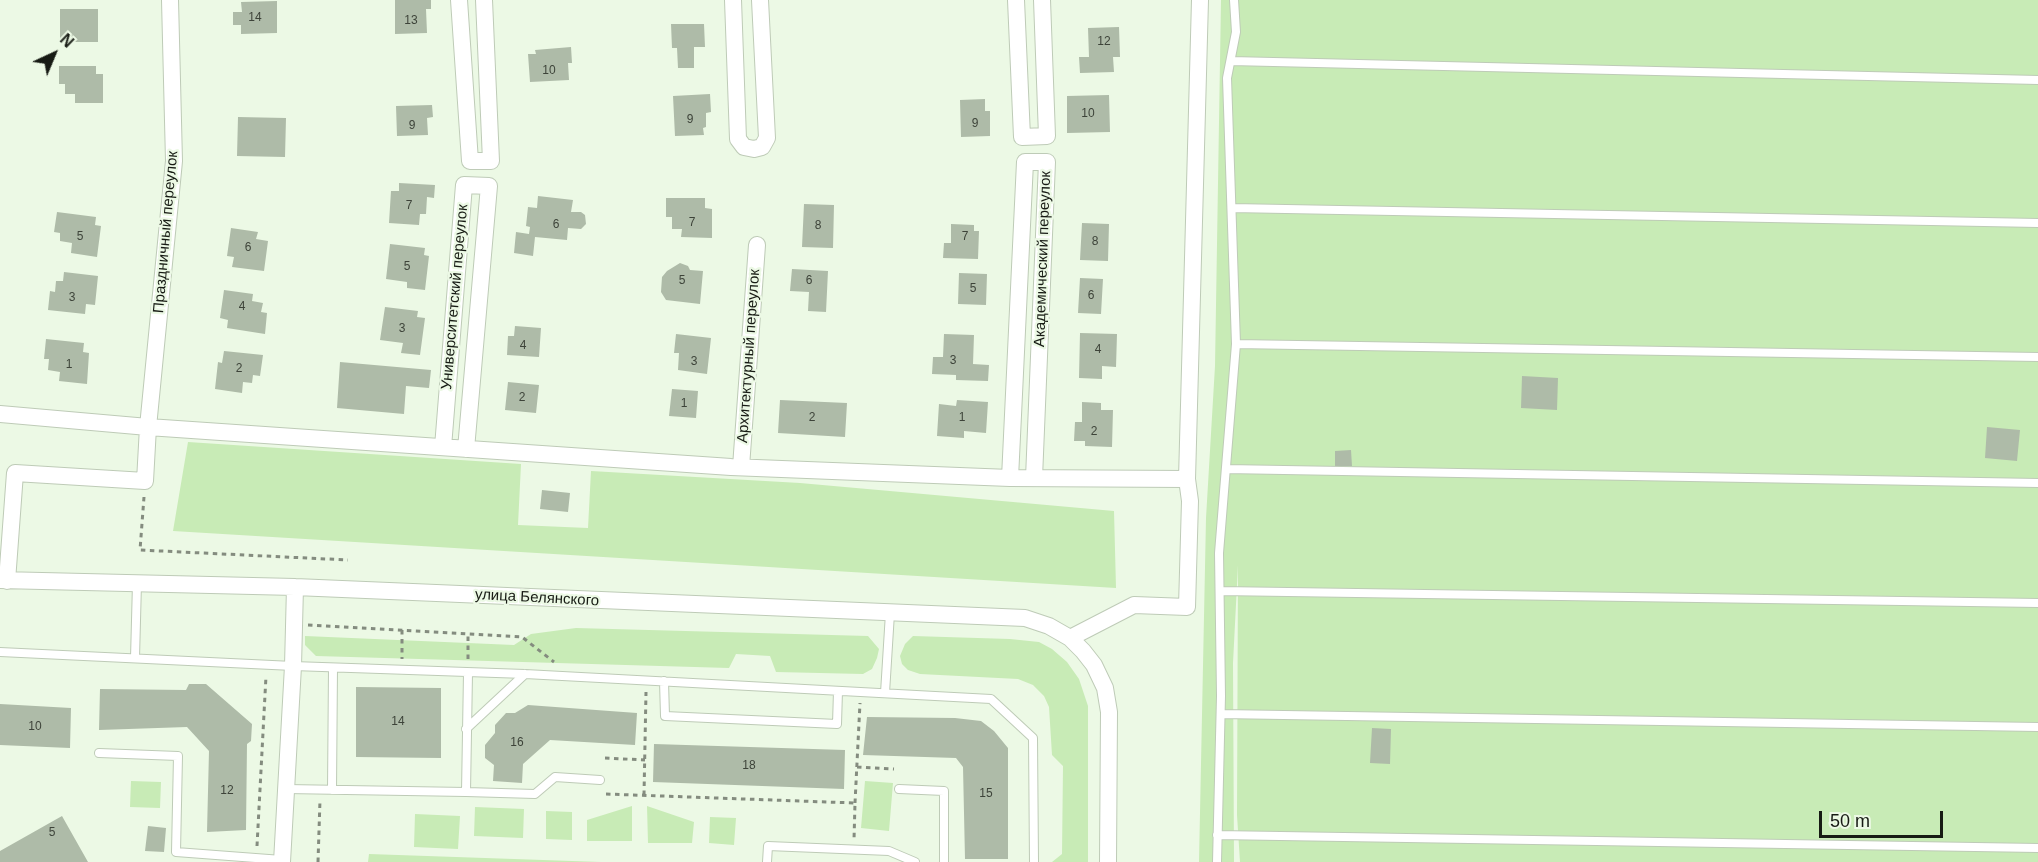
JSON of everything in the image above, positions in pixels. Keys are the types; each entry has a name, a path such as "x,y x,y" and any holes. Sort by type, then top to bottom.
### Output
{"street":[{"name":"Праздничный переулок","path":"145,481 148,427 174,160 170,0"},
{"path":"459,0 471,161 491,161 484,0"},
{"path":"733,0 738,139 744,147 754,149 762,147 767,138 760,0"},
{"path":"1016,0 1022,137 1047,136 1042,0"},
{"path":"1108,862 1109,712 1105,688 1094,665 1070,638 1134,605 1187,607 1190,501 1187,479 1200,0"},
{"name":"Академический переулок","path":"1010,478 1025,162 1047,162 1034,478"},
{"name":"Университетский переулок","path":"443,447 464,185 489,186 466,449"},
{"name":"Архитектурный переулок","path":"741,467 757,245"},
{"path":"0,414 148,427 741,467 1010,478 1187,479"},
{"path":"3,581 15,473 145,481"},
{"name":"улица Белянского","path":"3,581 296,587 1025,618 1049,626 1070,638"},
{"path":"282,861 296,587"}],"lane":[{"path":"1217,862 1221,714 1219,553 1236,344 1227,78 1236,32 1234,0"},
{"path":"1231,61 2038,80"},
{"path":"1232,208 2038,223"},
{"path":"1236,344 2038,357"},
{"path":"1226,469 2038,483"},
{"path":"135,658 137,584"},
{"path":"1220,591 2038,603"},
{"path":"885,693 890,613"},
{"path":"0,652 333,668 571,676 991,699 1033,738 1035,862"},
{"path":"332,790 333,668"},
{"path":"466,792 468,673"},
{"path":"466,729 525,674"},
{"path":"664,681 664,716 837,724 838,691"},
{"path":"1221,714 2038,727"},
{"path":"99,753 177,756 176,862"},
{"path":"286,789 534,794 555,777 600,780"},
{"path":"898,789 944,791 944,862"},
{"path":"1217,835 2038,848"},
{"path":"767,862 768,846 889,851 915,862"},
{"path":"176,852 282,861"}],"path":[{"path":"145,481 140,550 348,561"},
{"path":"295,624 522,637 571,676"},
{"path":"402,630 402,670"},
{"path":"468,634 468,673"},
{"path":"257,859 266,665"},
{"path":"644,795 646,681"},
{"path":"854,850 861,692"},
{"path":"605,758 645,760"},
{"path":"857,767 894,769"},
{"path":"318,862 320,789"},
{"path":"606,794 855,803"}],"green space":[{"path":"1221,0 2038,0 2038,862 1240,862 1237,815 1238,565 1233,663 1234,862 1199,862 1206,518 1215,366"},
{"path":"188,442 521,464 518,525 588,528 591,471 800,483 1114,511 1116,588 173,531"},
{"path":"576,628 868,636 879,649 872,669 863,674 776,672 770,656 736,654 729,668 316,656 305,645 305,636 514,645 531,634"},
{"path":"913,636 1039,642 1052,649 1067,662 1079,679 1088,706 1088,862 1052,862 1062,854 1063,766 1052,755 1049,707 1044,696 1033,685 1018,679 920,674 908,670 902,664 900,656 905,644"},
{"path":"131,781 161,782 160,808 130,807"},
{"path":"865,781 893,783 889,831 861,828"},
{"path":"632,806 632,841 587,841 587,820"},
{"path":"647,806 694,822 692,843 648,843"},
{"path":"475,807 524,809 523,838 474,836"},
{"path":"546,811 572,812 572,840 546,839"},
{"path":"415,814 460,816 458,849 414,847"},
{"path":"710,817 736,818 734,845 709,843"},
{"path":"369,854 601,862 368,862"}],"building":[{"path":"395,0 431,0 431,9 426,9 427,33 395,34"},
{"path":"277,1 277,33 241,34 241,25 233,25 233,12 242,12 241,2"},
{"path":"60,9 98,9 98,42 60,42"},
{"path":"671,24 704,24 705,47 694,47 694,68 678,68 677,48 672,48"},
{"path":"1119,27 1120,57 1113,57 1114,72 1080,73 1079,57 1089,57 1088,28"},
{"path":"571,47 572,63 568,63 569,80 530,82 528,54 536,54 535,50"},
{"path":"59,66 96,66 96,74 103,74 103,103 75,103 75,94 65,94 65,84 59,84"},
{"path":"710,94 711,112 706,113 704,135 675,136 673,96"},
{"path":"1109,95 1110,132 1067,133 1067,96"},
{"path":"985,99 985,111 990,111 990,136 961,137 960,100"},
{"path":"432,105 433,117 427,118 428,135 397,136 396,106"},
{"path":"238,117 286,118 285,157 237,156"},
{"path":"399,183 435,185 434,198 427,197 426,214 420,214 419,225 389,223 391,191 399,191"},
{"path":"538,196 573,200 571,212 581,212 585,215 586,224 581,229 568,228 567,240 535,237 533,256 514,253 516,232 529,234 530,227 526,226 528,207 537,208"},
{"path":"666,198 705,198 705,208 712,209 712,238 681,237 682,229 672,229 672,217 666,217"},
{"path":"804,204 834,205 833,248 802,247"},
{"path":"57,212 96,217 95,225 101,226 97,257 71,253 72,243 60,241 60,233 54,232"},
{"path":"1082,223 1109,224 1108,261 1080,260"},
{"path":"951,224 974,225 974,231 979,231 978,259 943,258 944,243 951,243"},
{"path":"231,228 258,232 256,239 268,241 264,271 232,267 234,257 227,256"},
{"path":"390,244 425,248 424,255 429,256 425,290 407,288 407,282 386,279"},
{"path":"680,263 688,266 690,270 703,271 700,304 666,300 661,292 662,277"},
{"path":"792,269 828,271 826,312 808,311 809,292 790,291"},
{"path":"64,272 98,276 95,305 86,304 85,314 48,310 50,291 55,292 56,281 63,281"},
{"path":"959,273 987,274 986,305 958,304"},
{"path":"1080,278 1103,279 1101,314 1078,313"},
{"path":"224,290 253,294 252,301 263,303 261,312 267,313 265,334 227,328 228,320 220,318"},
{"path":"385,307 418,311 417,317 425,318 420,355 401,353 403,343 380,340"},
{"path":"515,326 541,328 539,357 507,355 508,336 514,336"},
{"path":"1080,333 1117,334 1116,367 1102,366 1102,379 1079,378"},
{"path":"676,334 711,338 707,374 678,370 679,353 674,353"},
{"path":"944,334 974,335 973,364 989,365 988,381 956,380 956,375 932,374 933,357 943,357"},
{"path":"46,339 84,343 83,352 89,353 87,384 59,381 60,372 48,370 49,359 44,359"},
{"path":"224,351 263,355 260,376 253,375 252,383 243,382 242,393 215,389 218,362 222,363"},
{"path":"340,362 431,370 429,388 406,386 404,414 337,408"},
{"path":"1522,376 1558,378 1557,410 1521,408"},
{"path":"508,382 539,385 536,413 505,410"},
{"path":"672,389 698,391 696,418 669,416"},
{"path":"780,400 847,403 845,437 778,433"},
{"path":"957,400 988,402 986,433 964,431 964,438 937,436 939,404 956,406"},
{"path":"1082,402 1101,403 1101,410 1113,410 1112,447 1085,446 1085,441 1074,441 1075,422 1082,422"},
{"path":"1987,427 2020,430 2017,461 1985,458"},
{"path":"1351,450 1352,466 1335,466 1335,451"},
{"path":"542,490 570,493 568,512 540,509"},
{"path":"189,684 206,684 252,724 251,741 247,744 246,830 207,832 209,751 187,727 99,730 100,689 186,690"},
{"path":"356,687 441,688 441,758 356,757"},
{"path":"0,704 71,708 70,748 0,745"},
{"path":"528,705 637,713 635,745 550,740 523,764 522,783 493,781 494,765 485,758 485,745 495,733 495,725 506,713 515,713"},
{"path":"867,717 955,718 981,721 994,731 1008,748 1008,859 965,859 963,767 956,758 863,755"},
{"path":"1372,728 1391,729 1390,764 1370,763"},
{"path":"654,744 845,750 844,789 653,782"},
{"path":"62,816 88,862 0,862 0,851"},
{"path":"148,826 166,828 164,852 145,851"}]}
